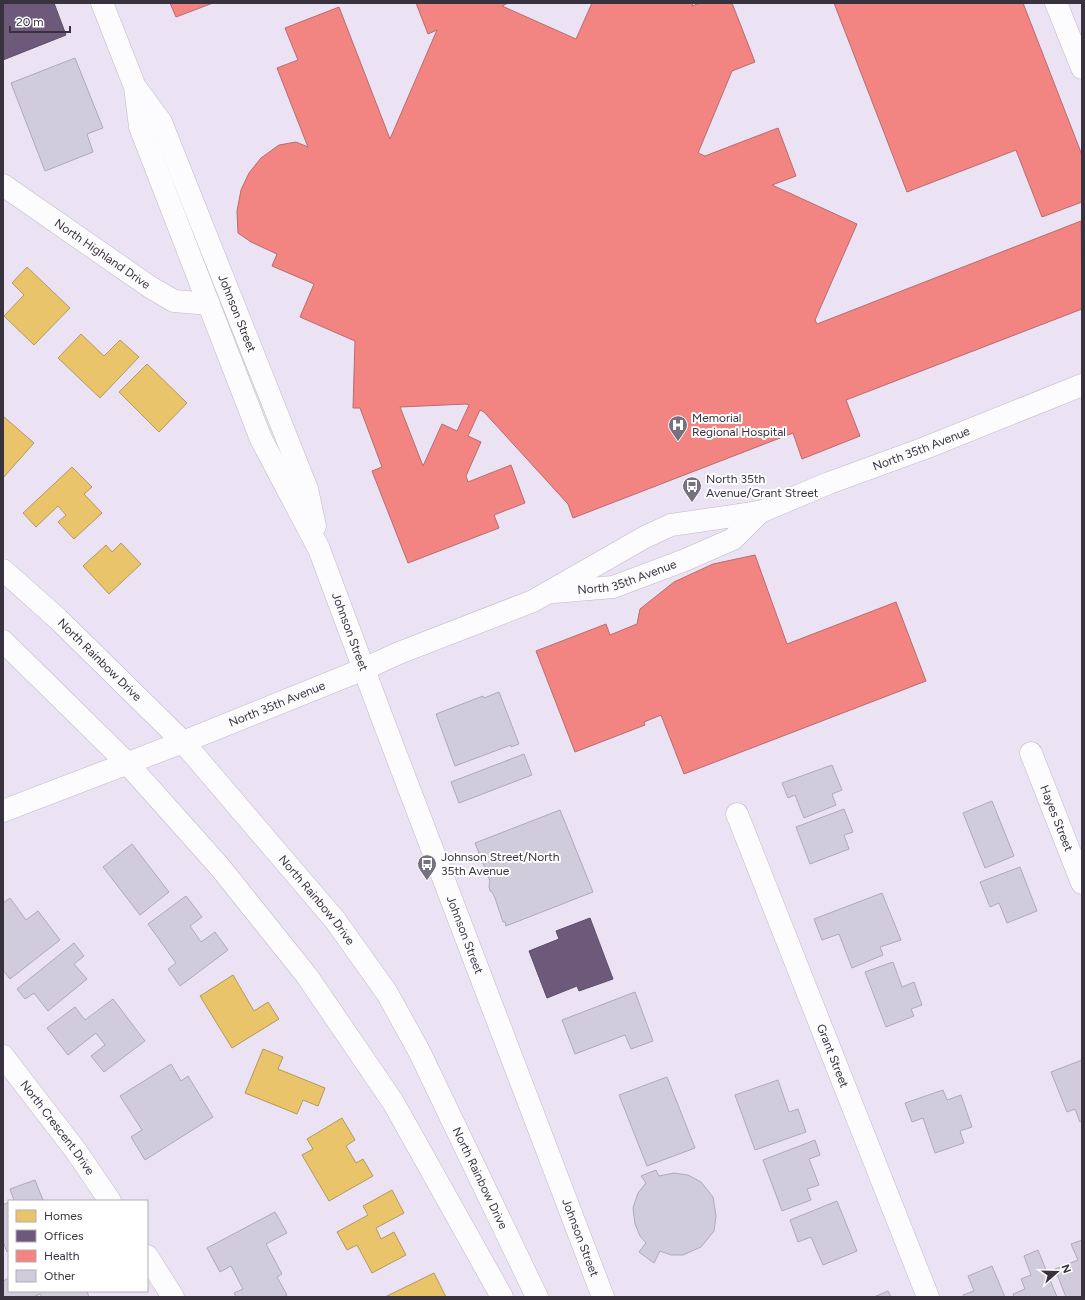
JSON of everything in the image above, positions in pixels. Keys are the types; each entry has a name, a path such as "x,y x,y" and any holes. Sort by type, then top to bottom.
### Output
{"street":[{"name":"Johnson Street","path":"102,3 135,87 140,127 261,439 319,549 604,1297"},
{"path":"1056,3 1082,68"},
{"name":"Johnson Street","path":"135,87 161,122 217,260 308,489 319,549"},
{"name":"North Highland Drive","path":"3,185 150,287 174,301 209,304"},
{"name":"North 35th Avenue","path":"3,811 183,742 364,669 399,653 534,601 645,537 671,526 760,512 829,483 925,448 1082,386"},
{"name":"North 35th Avenue","path":"549,592 613,587 685,560 733,540 760,512"},
{"name":"North Rainbow Drive","path":"3,570 58,619 183,742 336,920 387,993 419,1051 537,1297"},
{"path":"3,641 127,763 219,866 307,976 393,1102 502,1297"},
{"name":"Hayes Street","path":"1031,753 1082,883"},
{"name":"Grant Street","path":"737,814 928,1297"},
{"name":"North Crescent Drive","path":"3,1056 76,1151 109,1200"},
{"path":"148,1258 173,1297"}],"building: Homes":[{"path":"27,267 70,308 34,345 4,316 24,295 12,283"},
{"path":"81,334 104,356 120,340 139,357 100,398 58,358"},
{"path":"147,364 187,403 159,432 119,392"},
{"path":"3,416 34,443 3,478"},
{"path":"72,467 92,487 84,494 102,513 74,539 58,522 66,515 58,506 36,527 23,513"},
{"path":"121,543 141,564 109,594 83,566 106,545 112,552"},
{"path":"233,975 254,1011 268,1002 279,1019 232,1048 200,996"},
{"path":"263,1049 283,1057 278,1069 325,1088 318,1106 303,1100 297,1114 245,1093"},
{"path":"342,1118 355,1140 346,1146 356,1163 363,1159 373,1176 329,1201 302,1155 313,1149 307,1139"},
{"path":"392,1190 404,1213 376,1228 381,1239 394,1232 406,1255 372,1273 357,1245 347,1250 337,1232 368,1215 363,1206"},
{"path":"434,1273 446,1297 385,1297"}],"building: Offices":[{"path":"3,3 54,3 66,35 3,60"},
{"path":"590,918 613,979 579,991 577,986 547,998 529,951 559,939 556,931"}],"building: Health":[{"path":"170,3 213,3 176,17"},
{"path":"416,3 508,3 502,6 576,39 592,3 693,3 692,6 700,3 732,3 755,62 732,71 698,153 705,156 778,128 796,176 772,185 857,224 815,320 817,324 1081,221 1082,309 846,400 860,436 802,459 793,433 573,518 568,504 484,412 480,410 468,436 481,442 466,476 468,482 511,465 525,503 494,515 499,528 408,563 372,471 382,467 360,408 353,408 355,341 300,317 314,284 272,266 277,254 251,242 238,233 237,211 241,190 249,173 261,158 279,145 296,142 308,147 277,68 298,60 285,28 339,7 390,139 437,30 428,34","holes":["469,405 457,431 442,424 423,466 400,407"]},
{"path":"834,3 1023,3 1082,155 1082,202 1042,217 1016,150 907,192"},
{"path":"755,555 787,644 896,602 926,681 684,774 661,715 644,722 645,725 575,752 536,651 606,624 610,635 637,624 640,609 674,582 713,564"}],"building: Other":[{"path":"75,58 103,128 87,134 93,152 45,171 11,83"},
{"path":"499,692 519,744 511,747 511,745 455,766 436,714 483,696 484,698"},
{"path":"524,754 532,775 459,803 451,782"},
{"path":"832,765 842,790 832,794 836,805 804,818 795,795 788,798 782,783"},
{"path":"992,801 1014,856 985,868 963,813"},
{"path":"844,809 853,832 844,835 849,849 810,864 796,827"},
{"path":"560,810 593,892 506,926 505,922 503,922 495,898 490,891 490,881 475,843"},
{"path":"132,844 169,892 140,915 103,867"},
{"path":"1020,867 1037,911 1007,923 999,903 990,907 980,882"},
{"path":"882,893 901,940 880,947 883,955 852,968 839,934 822,940 814,919"},
{"path":"186,896 202,917 190,926 201,942 215,932 228,950 180,986 168,969 176,963 148,924"},
{"path":"10,898 26,920 38,911 60,940 10,979 3,970 3,903"},
{"path":"74,943 84,956 74,964 87,979 48,1011 34,993 25,999 17,989"},
{"path":"893,962 902,987 914,982 922,1005 911,1009 914,1016 886,1027 865,972"},
{"path":"635,992 653,1041 631,1049 625,1035 575,1054 562,1020"},
{"path":"113,999 145,1041 104,1072 91,1056 105,1045 96,1033 68,1055 47,1028 75,1007 85,1020"},
{"path":"1082,1060 1082,1121 1080,1122 1075,1109 1067,1112 1051,1072"},
{"path":"171,1064 181,1081 188,1076 213,1117 145,1160 131,1137 142,1130 120,1096"},
{"path":"667,1077 695,1148 647,1166 619,1095"},
{"path":"778,1080 789,1112 798,1109 806,1132 755,1150 735,1095"},
{"path":"943,1090 947,1100 961,1095 972,1127 960,1131 964,1143 935,1153 923,1118 912,1122 905,1103"},
{"path":"815,1140 820,1155 809,1159 819,1185 807,1189 811,1200 782,1211 763,1160"},
{"path":"656,1170 659,1176 674,1173 688,1175 701,1182 713,1197 716,1216 714,1231 701,1247 683,1255 671,1255 660,1251 654,1263 639,1252 646,1243 640,1236 635,1224 633,1208 638,1193 646,1183 641,1176"},
{"path":"35,1180 43,1200 14,1200 10,1189"},
{"path":"837,1201 857,1251 823,1265 811,1237 798,1242 790,1220"},
{"path":"8,1202 7,1252 3,1242 3,1205"},
{"path":"275,1212 287,1233 266,1244 282,1274 277,1277 287,1295 283,1297 236,1297 234,1293 243,1289 231,1266 220,1272 207,1248"},
{"path":"1082,1240 1082,1297 1066,1297 1055,1269 1078,1260 1071,1244"},
{"path":"1038,1250 1057,1297 1014,1297 1013,1294 1025,1289 1021,1279 1031,1275 1024,1256"},
{"path":"992,1266 1005,1297 963,1297 963,1295 974,1291 968,1276"},
{"path":"8,1278 8,1292 87,1292 89,1297 42,1297 40,1294 33,1297 3,1297 3,1281"},
{"path":"888,1291 891,1297 874,1297"}],"place":[{"name":"Memorial Regional Hospital","path":"678,442"},
{"name":"North 35th Avenue/Grant Street","path":"692,503"},
{"name":"Johnson Street/North 35th Avenue","path":"427,881"}]}
